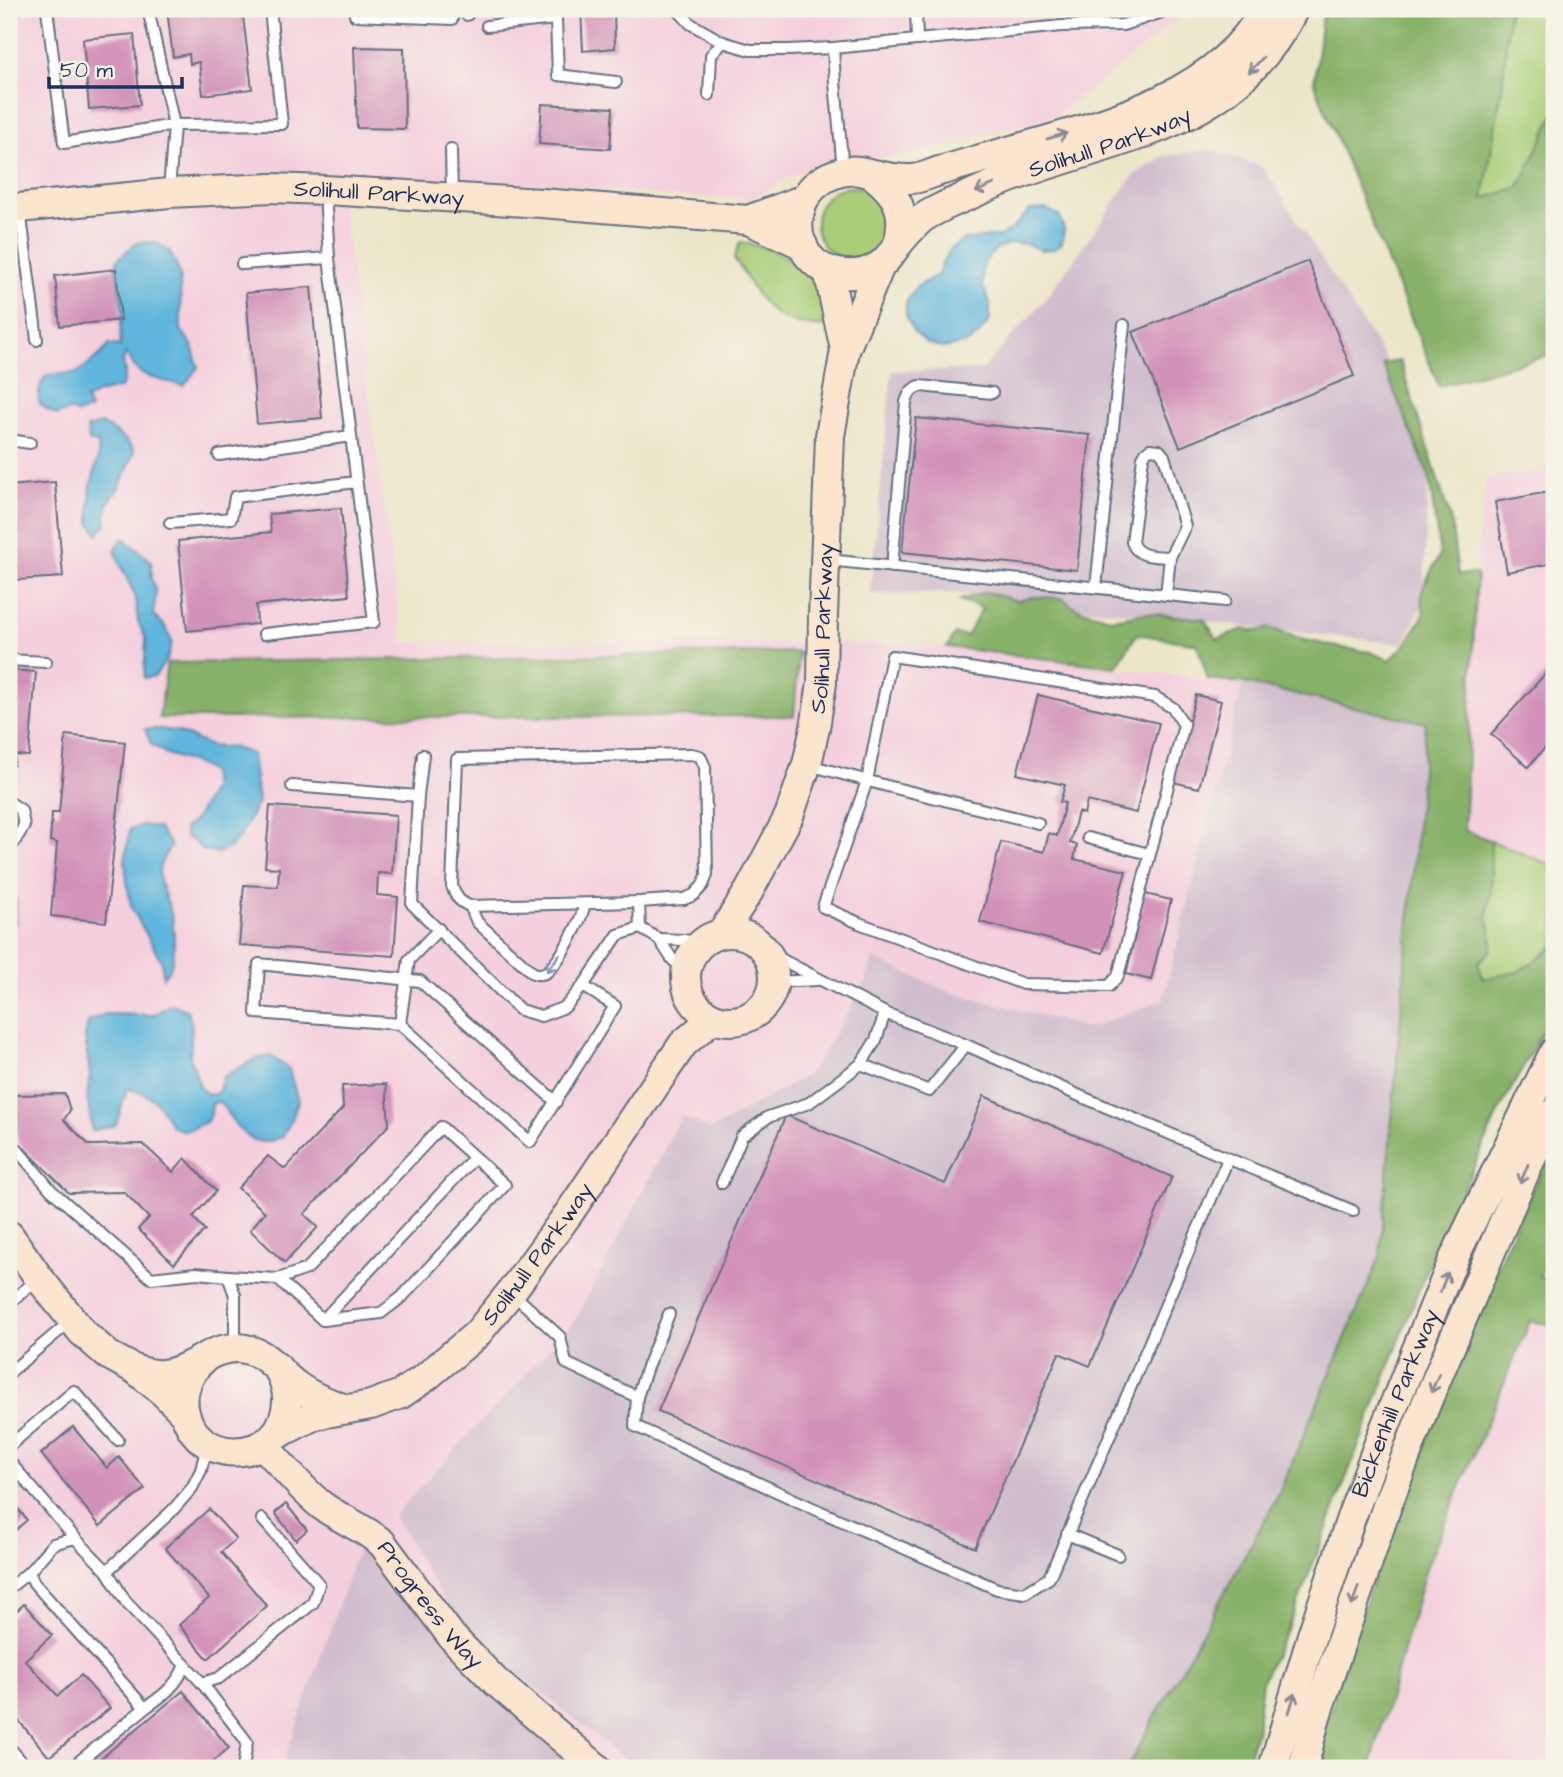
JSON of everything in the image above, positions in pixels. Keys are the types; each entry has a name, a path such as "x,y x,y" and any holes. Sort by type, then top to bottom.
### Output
{"street":[{"name":"Solihull Parkway","path":"844,171 858,170 873,175 912,179 1135,111 1169,96 1209,71 1235,49 1264,9"},
{"name":"Solihull Parkway","path":"880,265 922,218 1005,179 1073,155 1120,143 1171,124 1196,111 1236,84 1259,63 1280,35 1294,9"},
{"path":"844,171 828,176 814,186 804,199 798,230 803,244 807,253 817,263 843,275 856,275 880,265"},
{"path":"873,175 887,186 897,201 902,231 898,244"},
{"name":"Solihull Parkway","path":"14,208 169,193 272,188 542,203 748,220"},
{"path":"748,220 804,199"},
{"path":"748,220 803,244"},
{"path":"845,350 880,265"},
{"path":"828,270 845,350"},
{"name":"Solihull Parkway","path":"711,938 749,891 789,816 807,764 822,683 830,436 845,350"},
{"path":"749,891 751,916 774,966 771,996 763,1007 751,1016 737,1021 722,1021 704,1010 686,984 690,959 711,938 746,934 764,948"},
{"name":"Solihull Parkway","path":"269,1440 315,1415 372,1405 401,1394 426,1377 477,1334 569,1213 704,1010"},
{"name":"Bickenhill Parkway","path":"1273,1768 1321,1609 1383,1432 1454,1258 1554,1052"},
{"name":"Bickenhill Parkway","path":"1303,1768 1316,1716 1388,1503 1426,1404 1528,1165 1554,1112"},
{"path":"9,1235 82,1332 108,1355 136,1370 185,1415"},
{"path":"136,1370 161,1375 183,1369 222,1349 248,1349 264,1356 304,1391 321,1401 347,1409"},
{"path":"206,1357 192,1373 185,1388 185,1415 198,1437 208,1444 228,1451 245,1451 269,1440 282,1422 287,1409 288,1393 277,1367"},
{"name":"Progress Way","path":"269,1440 309,1495 324,1507 368,1531 382,1543 452,1637 496,1682 597,1768"}],"lane":[{"path":"48,9 64,143 174,125 282,124 270,9"},
{"path":"148,9 174,125 169,193"},
{"path":"355,9 355,15 452,19"},
{"path":"677,9 691,24 723,42 750,50 833,48 1062,26 1122,25 1171,9"},
{"path":"916,9 918,40"},
{"path":"487,26 555,14 558,75 615,82"},
{"path":"709,95 711,55 723,42"},
{"path":"833,48 844,171"},
{"path":"9,120 9,134"},
{"path":"451,149 452,198"},
{"path":"264,634 374,622 329,258 325,190"},
{"path":"14,208 37,340"},
{"path":"242,264 329,258"},
{"path":"1096,587 1124,325"},
{"path":"892,567 906,402 909,393 920,386 992,393"},
{"path":"219,454 351,436"},
{"path":"9,440 30,443"},
{"path":"1166,595 1170,557 1185,526 1164,456 1159,450 1150,449 1143,457 1132,542 1138,552 1170,557"},
{"path":"170,523 231,518 235,497 356,482"},
{"path":"825,560 1225,601"},
{"path":"892,656 1155,697 1173,708 1184,725 1149,854 1118,976 1109,986 1023,984 859,923 823,906 867,781 892,656"},
{"path":"9,660 46,662"},
{"path":"691,754 700,756 705,767 706,875 703,885 695,895 684,899 639,902 470,906 461,903 452,886 457,759 691,754"},
{"path":"423,755 412,904 520,1010 541,1016 565,1007 618,935 639,928 659,939 711,938"},
{"path":"807,764 1038,823"},
{"path":"292,786 418,796"},
{"path":"9,802 21,810 24,826 9,847"},
{"path":"1088,838 1149,854"},
{"path":"639,902 639,928"},
{"path":"470,906 477,922 538,975 550,970 582,916 584,904"},
{"path":"400,1024 409,960 439,929"},
{"path":"659,939 672,959 686,972"},
{"path":"764,948 819,980 885,1013 1353,1211"},
{"path":"556,1101 420,981 259,964 256,1013 400,1024 530,1142 556,1101 615,1006 583,986"},
{"path":"774,982 819,980"},
{"path":"722,1184 742,1136 768,1117 809,1104 861,1064 876,1040 885,1013"},
{"path":"861,1064 929,1091 966,1045"},
{"path":"9,1140 51,1190 151,1278 197,1273 278,1279 307,1269 441,1127 505,1185 411,1287 381,1313 323,1320 278,1279"},
{"path":"323,1320 474,1158"},
{"path":"668,1314 637,1397 635,1426 997,1589 1025,1593 1049,1578 1228,1159"},
{"path":"228,1276 235,1295 235,1348"},
{"path":"9,1303 39,1278"},
{"path":"511,1292 560,1337 566,1363 637,1397"},
{"path":"9,1373 72,1320"},
{"path":"9,1446 74,1391 118,1440"},
{"path":"107,1572 172,1511 192,1488 201,1470 208,1444"},
{"path":"9,1461 107,1572 126,1602 202,1683 247,1742 243,1768"},
{"path":"202,1683 219,1678 313,1603 319,1584 262,1519"},
{"path":"1067,1534 1118,1555"},
{"path":"9,1588 29,1572 53,1544 75,1538"},
{"path":"29,1572 34,1583 145,1708"},
{"path":"71,1768 145,1708 164,1696 180,1678 185,1665"},
{"path":"9,1747 27,1768"}],"shaded area":[{"path":"9,9 1191,9 1057,115 908,155 818,162 752,199 683,197 551,185 336,176 403,642 911,643 1243,683 1426,723 1127,1768 9,1768"},
{"path":"1209,150 1262,166 1392,369 1428,479 1423,603 1403,644 950,593 870,594 892,371 982,370 1048,296 1133,176 1163,156"},
{"path":"1554,469 1554,866 1464,830 1479,530 1486,479"},
{"path":"1243,683 1426,723 1380,1257 1277,1498 1127,1768 635,1768 459,1626 394,1516 575,1321 682,1116 711,1130 810,1073 865,985 873,958 949,992 1088,1028 1163,1000"},
{"path":"1554,1188 1554,1768 1328,1768"},
{"path":"361,1541 475,1679 544,1741 581,1768 282,1768"}],"green space":[{"path":"1325,9 1509,9 1503,81 1483,199 1519,187 1554,115 1554,358 1546,356 1439,386 1314,83"},
{"path":"1509,9 1554,9 1554,115 1519,187 1483,199 1503,81"},
{"path":"852,187 872,193 882,203 888,223 882,243 872,253 852,259 832,253 822,243 816,223 822,203 832,193"},
{"path":"740,242 776,253 810,274 818,283 824,298 828,327 784,319 768,307 734,259"},
{"path":"1400,361 1451,521 1458,574 1477,574 1464,830 1491,841 1491,890 1487,917 1492,937 1491,950 1478,963 1483,979 1517,972 1549,951 1554,943 1554,1011 1498,1113 1423,1279 1290,1623 1262,1681 1256,1733 1245,1768 1127,1768 1277,1498 1380,1257 1426,723 1244,683 1208,679 1197,644 1137,634 1116,667 947,647 955,634 967,636 982,608 960,600 987,592 1018,601 1033,597 1062,598 1076,608 1113,619 1146,613 1204,619 1217,639 1244,629 1257,631 1270,628 1301,639 1370,652 1390,660 1404,646 1424,615 1421,595 1440,555 1429,476 1383,364"},
{"path":"799,652 794,716 159,718 167,663"},
{"path":"1491,841 1554,866 1554,943 1549,951 1517,972 1483,980 1478,963 1491,950 1492,937 1487,917 1491,890"},
{"path":"1554,1073 1554,1089 1474,1258 1399,1435 1368,1515 1290,1768 1283,1768 1335,1596 1425,1353"},
{"path":"1554,1144 1554,1246 1539,1277 1554,1280 1554,1325 1530,1321 1426,1568 1370,1768 1315,1768 1337,1686 1373,1580 1449,1376"}],"water":[{"path":"1046,209 1059,215 1064,229 1062,243 1054,249 1041,250 1027,244 1013,243 997,248 986,260 982,270 983,288 990,302 990,320 979,334 968,343 943,348 927,343 913,331 906,315 906,303 916,287 938,275 951,249 963,240 1000,236 1012,229 1030,210"},
{"path":"156,242 169,251 177,266 180,277 181,330 192,345 198,367 184,386 139,372 126,353 122,387 98,393 86,400 90,409 77,414 70,410 57,415 49,411 39,403 41,385 47,375 77,373 109,344 120,346 123,313 117,260 136,243"},
{"path":"101,424 120,435 135,452 118,489 108,503 105,525 98,534 90,523 90,506 99,444 89,441 87,428"},
{"path":"123,538 151,561 156,593 153,615 165,626 172,642 168,657 155,676 144,678 146,639 138,621 135,595 115,550"},
{"path":"145,729 179,732 210,746 235,748 252,754 258,802 240,836 230,847 218,853 202,850 186,837 184,829 194,821 213,788 211,772 197,764 167,754 151,744"},
{"path":"144,825 158,828 171,846 159,870 160,883 173,921 174,938 172,962 163,977 162,962 131,907 127,882 125,860 130,829"},
{"path":"171,1004 187,1010 192,1026 190,1057 201,1089 208,1094 213,1095 219,1091 223,1077 255,1059 271,1056 289,1069 298,1101 282,1137 265,1142 250,1138 238,1128 219,1101 212,1104 211,1115 206,1122 186,1131 172,1127 155,1101 127,1088 116,1125 92,1131 87,1096 90,1077 85,1035 89,1021 105,1014 153,1015"}],"building":[{"path":"242,9 252,89 203,95 199,62 190,64 189,54 173,57 167,10"},
{"path":"581,9 614,9 615,48 583,51"},
{"path":"134,34 140,105 89,109 83,39"},
{"path":"354,47 404,48 405,129 357,128"},
{"path":"542,104 613,108 610,149 539,144"},
{"path":"1308,261 1354,376 1180,447 1133,332"},
{"path":"116,269 121,320 60,326 55,276"},
{"path":"311,287 322,418 257,424 246,293"},
{"path":"916,418 1090,435 1077,570 902,552"},
{"path":"55,482 63,577 17,580 14,538 9,538 9,486"},
{"path":"1554,491 1554,563 1507,572 1495,502"},
{"path":"341,508 349,596 256,605 257,624 187,631 178,541 271,532 269,514"},
{"path":"9,670 36,672 29,756 15,755 14,765 9,764"},
{"path":"1546,673 1554,681 1554,738 1528,767 1491,734"},
{"path":"1038,695 1159,723 1136,813 1087,801 1084,814 1078,812 1070,843 1077,845 1074,859 1126,871 1103,953 980,922 1001,842 1044,852 1049,833 1057,836 1065,803 1060,802 1065,785 1017,774"},
{"path":"1196,695 1221,701 1199,788 1173,782"},
{"path":"66,735 125,742 106,922 51,916 57,843 50,841 52,813 59,813"},
{"path":"270,806 396,815 392,874 378,873 377,895 398,897 394,956 239,945 244,885 278,887 279,868 265,867"},
{"path":"1145,894 1171,900 1151,980 1126,974"},
{"path":"9,897 18,898 17,925 9,924"},
{"path":"386,1084 389,1125 304,1214 318,1227 285,1263 250,1230 265,1212 238,1188 268,1156 285,1169 343,1108 342,1086"},
{"path":"65,1094 70,1110 64,1120 89,1145 143,1144 173,1172 185,1158 216,1191 193,1217 205,1230 174,1264 138,1229 149,1218 124,1192 69,1193 18,1142 13,1095"},
{"path":"984,1096 1172,1177 1090,1366 1059,1353 975,1548 658,1411 786,1115 945,1184"},
{"path":"73,1427 107,1468 119,1457 145,1489 100,1526 41,1454"},
{"path":"9,1498 27,1520 9,1536"},
{"path":"286,1504 307,1530 296,1540 275,1513"},
{"path":"209,1509 236,1539 221,1552 267,1606 208,1659 179,1625 209,1598 165,1548"},
{"path":"24,1604 52,1635 25,1660 58,1696 81,1675 110,1708 49,1757 9,1709 9,1618"},
{"path":"183,1691 229,1748 206,1768 89,1768"}]}
